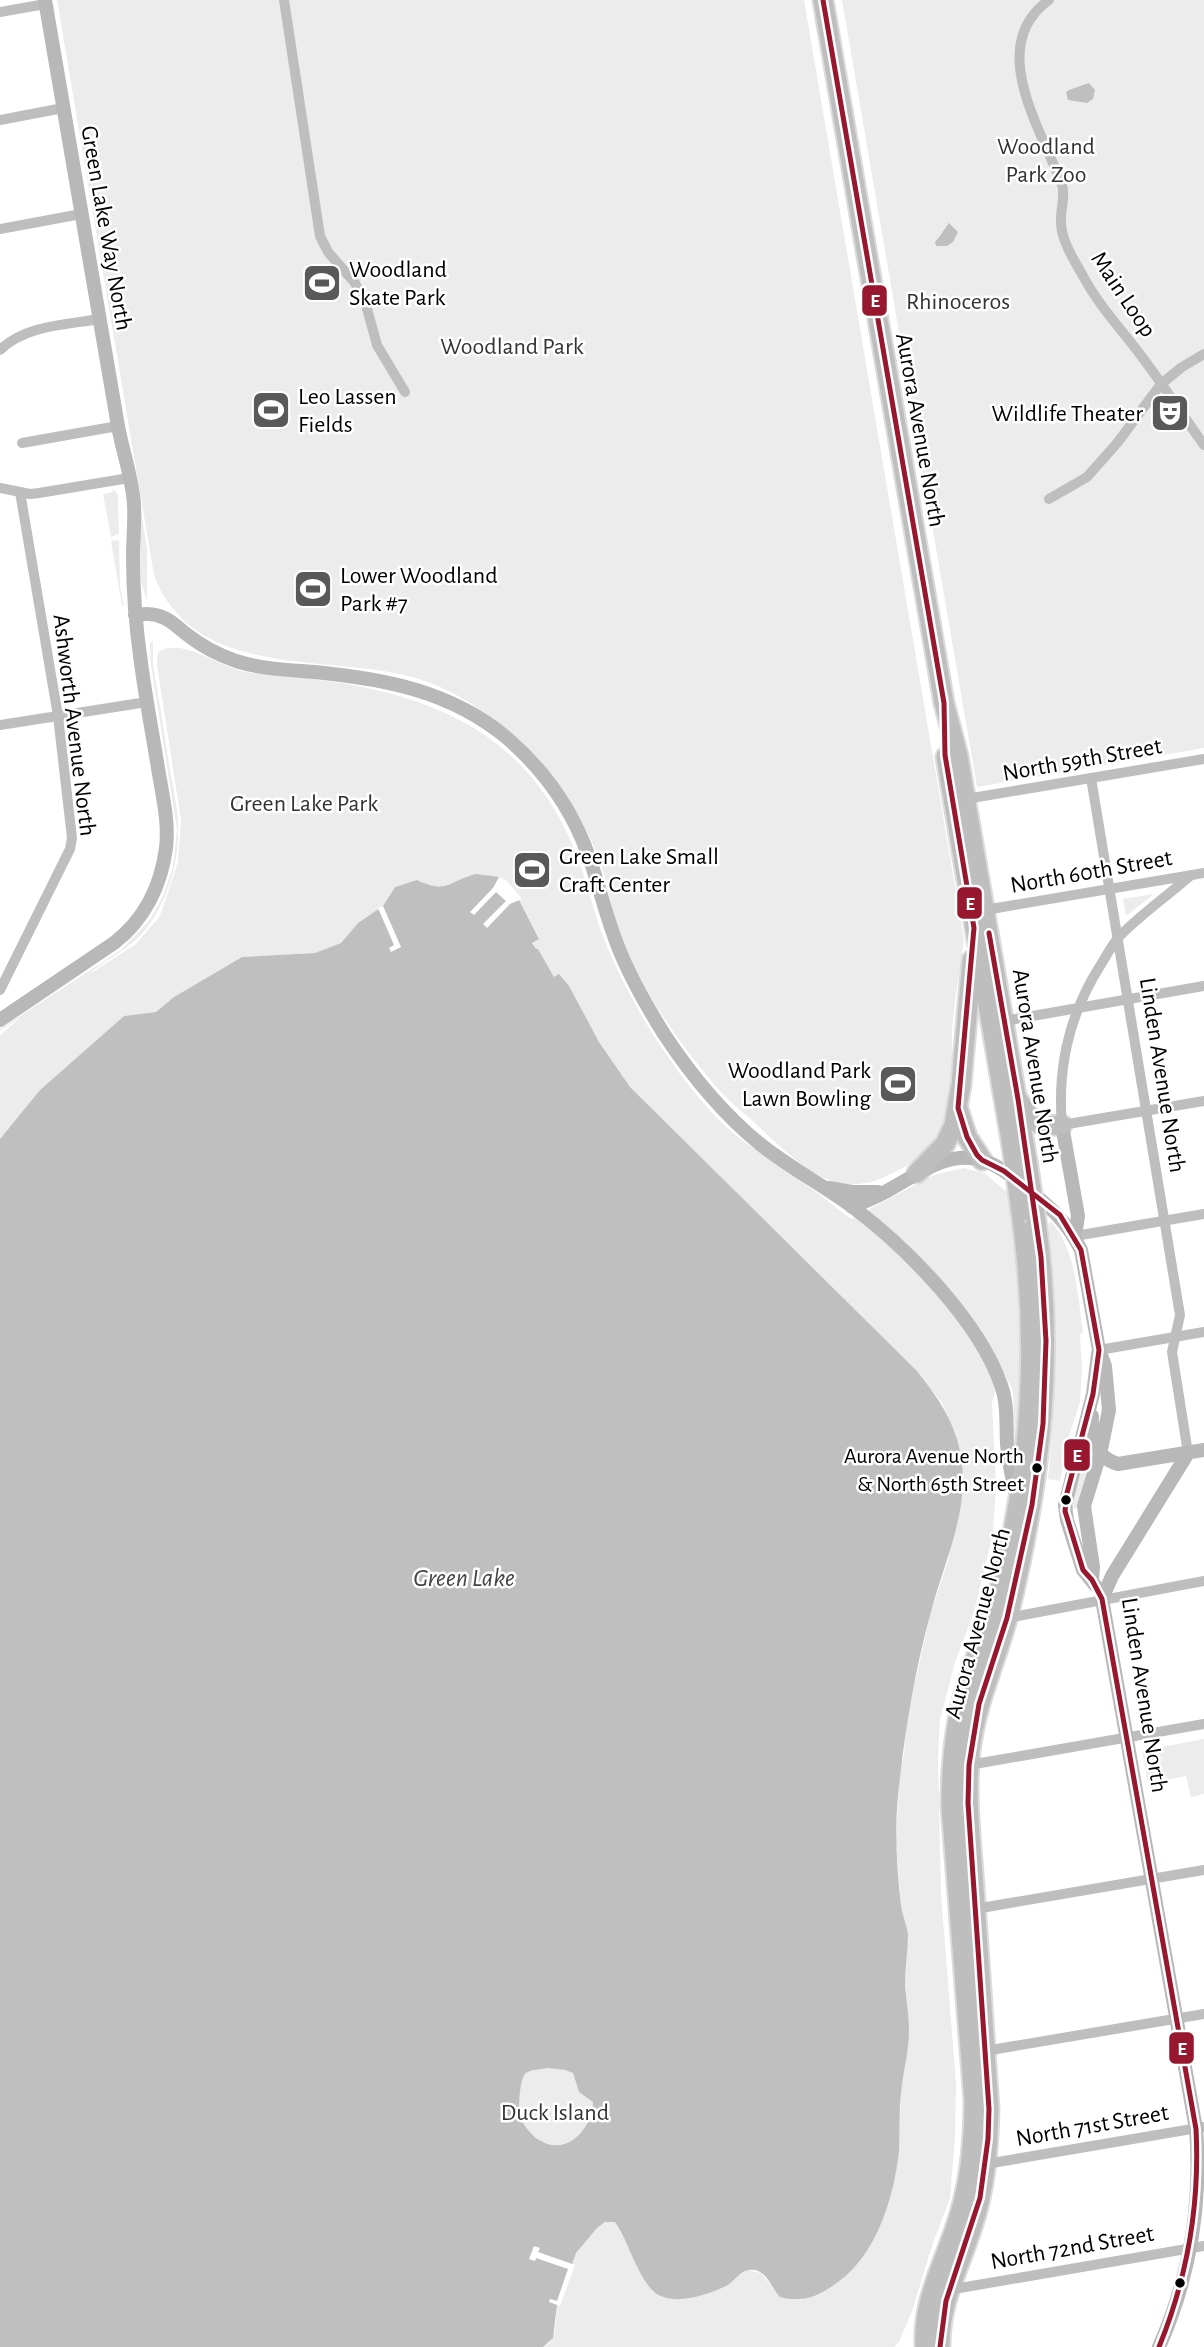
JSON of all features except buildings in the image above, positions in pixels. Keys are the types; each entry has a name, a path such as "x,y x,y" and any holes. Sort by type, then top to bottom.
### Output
{"highway":[{"name":"Aurora Avenue North","path":"823,0 944,704 956,743 1027,1161 1031,1344 1029,1414 1022,1484 1002,1583 966,1689 954,1747 951,1806 974,2124 965,2195 928,2307 925,2347"},
{"name":"Aurora Avenue North","path":"940,2347 941,2320 948,2290 974,2221 986,2164 989,2109 968,1803 969,1765 979,1704 1007,1618 1032,1505 1043,1424 1045,1327 1041,1257 1028,1217 1012,1146 945,755 944,704"},
{"path":"918,1173 949,1138 958,1108 971,988 974,928"},
{"path":"1018,1099 1037,1124 1062,1125"},
{"path":"958,1108 967,1136 982,1160"}],"main road":[{"name":"Green Lake Way North","path":"1,1018 122,937 137,921 153,895 163,869 167,831 135,615 134,508 131,478 125,463 118,426 45,2"},
{"name":"Green Lake Way North","path":"125,463 123,479 133,534"},
{"path":"135,615 162,617 203,646 242,663 350,676 398,684 425,692 461,708 504,736 540,770 569,813 584,842 621,955 639,993 682,1060 733,1121 787,1164 880,1228 965,1320 991,1362 1002,1387 1012,1477 1014,1481 1022,1484"},
{"path":"1062,1125 1078,1216 1075,1236"},
{"path":"852,1207 949,1159 982,1160 1004,1171 1060,1215 1081,1250 1099,1350 1105,1366 1109,1410 1105,1451 1116,1459 1144,1461"},
{"path":"820,1185 852,1192 887,1191"},
{"path":"1099,1350 1093,1394 1065,1500 1067,1520 1083,1570 1102,1599"},
{"path":"1093,1394 1093,1437 1105,1459 1118,1464 1204,1450"},
{"path":"1092,1580 1093,1567 1084,1514 1086,1493 1100,1454 1109,1410"},
{"name":"Linden Avenue North","path":"1159,2347 1197,2247 1200,2128 1177,2019 1102,1599 1112,1576 1188,1453"},
{"path":"1067,1520 1084,1514"}],"street":[{"path":"284,0 320,236 328,252 355,283 366,305 377,345 405,393"},
{"name":"Main Loop","path":"1049,0 1035,13 1022,34 1019,59 1031,110 1064,193 1061,213 1066,243 1093,293 1204,445"},
{"path":"0,12 45,2"},
{"path":"0,120 63,108"},
{"path":"0,229 81,214"},
{"path":"0,350 30,331 99,319"},
{"path":"1049,499 1087,477 1118,442 1161,384 1181,367 1204,354"},
{"path":"22,443 118,426"},
{"path":"0,488 39,493 123,479"},
{"name":"Ashworth Avenue North","path":"0,990 70,849 72,827 58,716 20,492"},
{"path":"0,725 147,702"},
{"name":"North 59th Street","path":"966,799 1204,759"},
{"name":"Linden Avenue North","path":"1091,778 1180,1315 1172,1352 1188,1453"},
{"name":"North 60th Street","path":"985,910 1204,873"},
{"path":"1191,875 1117,939 1078,1008 1069,1030 1063,1058 1060,1099 1062,1125 1204,1101"},
{"path":"1004,1021 1204,986"},
{"path":"1075,1236 1204,1214"},
{"path":"1099,1350 1204,1332"},
{"path":"1007,1618 1204,1581"},
{"path":"969,1765 1204,1724"},
{"path":"975,1909 1204,1870"},
{"path":"985,2051 1204,2014"},
{"name":"North 71st Street","path":"986,2164 1200,2128"},
{"name":"North 72nd Street","path":"948,2290 1197,2247"}],"green space":[{"name":"Woodland Park","path":"57,0 804,0 964,939 953,1024 953,1089 950,1110 944,1131 922,1156 870,1182 837,1183 821,1177 792,1157 724,1096 674,1032 639,975 621,938 600,862 575,809 541,762 490,717 453,693 412,677 378,670 265,657 230,647 199,632 173,609 154,575"},
{"name":"Woodland Park Zoo","path":"842,0 1204,0 1204,748 977,787"},
{"path":"112,488 118,495 119,534 111,537 103,494 113,492"},
{"path":"139,500 147,548 147,601 141,581"},
{"path":"117,540 124,605 122,606 111,541"},
{"name":"Green Lake Park","path":"153,641 153,665 177,810 178,834 176,859 165,896 146,929 133,942 88,975 136,944 160,916 178,862 181,820 157,665 158,652 180,648 240,671 350,685 397,695 440,710 480,732 516,760 547,797 572,844 604,939 632,999 679,1072 710,1111 732,1132 851,1219 934,1175 963,1168 984,1173 1008,1193 1015,1232 1022,1313 1020,1446 1014,1445 1013,1391 1003,1371 992,1402 996,1486 993,1533 974,1612 955,1662 940,1720 938,1759 941,1894 956,2083 950,2198 912,2311 899,2342 894,2347 543,2347 549,2343 555,2331 557,2305 576,2252 605,2222 615,2222 652,2291 665,2297 731,2283 746,2270 761,2273 780,2297 801,2300 873,2238 891,2194 899,2152 901,2091 909,2030 905,1980 908,1934 901,1908 896,1842 899,1779 907,1717 931,1612 949,1558 956,1434 942,1403 916,1370 630,1087 554,977 538,949 536,950 532,943 539,938 519,900 470,875 439,887 417,880 395,887 383,906 358,923 341,943 315,953 242,957 174,997 156,1012 124,1016 40,1090 0,1139 0,1035 21,1017 0,1029 121,950 149,921 163,896 173,867 177,830 151,665 150,643"},
{"path":"1154,894 1126,916 1123,899"},
{"path":"1051,1222 1066,1245 1071,1259 1083,1332 1080,1335 1080,1402 1069,1436 1060,1481 1048,1479 1055,1351 1048,1223"},
{"path":"1077,1469 1090,1473 1079,1507 1070,1510"},
{"path":"1204,1739 1204,1794 1191,1797 1186,1776 1148,1783 1142,1751"},
{"name":"Duck Island","path":"548,2068 573,2073 579,2092 593,2102 592,2111 583,2129 569,2142 561,2145 551,2145 537,2139 519,2117 523,2076 530,2071"}],"water":[{"path":"1089,83 1095,90 1093,99 1087,103 1068,100 1066,92"},
{"path":"949,223 958,232 953,242 947,246 936,246 935,242"},
{"name":"Green Lake","path":"476,874 499,877 519,900 539,939 532,943 554,977 559,974 569,986 599,1042 630,1087 916,1370 943,1407 955,1433 962,1462 960,1513 921,1653 908,1716 898,1794 897,1857 901,1905 908,1935 905,1983 909,2030 900,2100 897,2169 888,2205 873,2240 852,2270 824,2291 804,2299 780,2297 767,2278 755,2270 743,2272 728,2285 700,2296 678,2299 659,2295 651,2289 641,2273 615,2222 605,2222 576,2253 557,2305 553,2338 543,2347 0,2347 0,1139 40,1090 124,1016 156,1012 174,997 242,957 315,953 341,943 358,923 383,906 395,887 417,880 442,886","holes":["548,2068 573,2073 579,2092 593,2102 592,2112 577,2137 560,2145 551,2145 534,2136 519,2117 521,2087 528,2072"]}],"pier":[{"path":"499,877 507,881 522,899 510,904 487,928 483,924 506,901 496,892 474,915 470,912 493,888"},
{"path":"383,906 401,947 391,952 389,948 394,945 378,908"},
{"path":"534,2246 540,2248 538,2252 575,2265 560,2306 549,2302 550,2299 557,2301 568,2269 536,2258 535,2261 529,2259"}],"transit line":[{"name":"E","path":"823,0 944,703 945,755 974,928 958,1108 967,1137 977,1155 1004,1171 1060,1215 1081,1250 1099,1350 1093,1394 1067,1493 1065,1511 1083,1570 1102,1599 1196,2129 1196,2186 1190,2240 1178,2294 1159,2347"},
{"name":"E","path":"940,2347 946,2301 980,2198 988,2139 989,2109 968,1803 969,1765 979,1704 1007,1618 1032,1505 1043,1424 1046,1341 1041,1257 1018,1099 989,933"}],"place":[{"name":"Woodland Skate Park","path":"322,283"},
{"name":"Leo Lassen Fields","path":"271,410"},
{"name":"Wildlife Theater","path":"1170,413"},
{"name":"Lower Woodland Park #7","path":"313,589"},
{"name":"Green Lake Small Craft Center","path":"532,870"},
{"name":"Woodland Park Lawn Bowling","path":"898,1084"},
{"name":"Aurora Avenue North & North 65th Street","path":"1037,1468"}],"park label":[{"name":"Rhinoceros","path":"958,301"}]}
